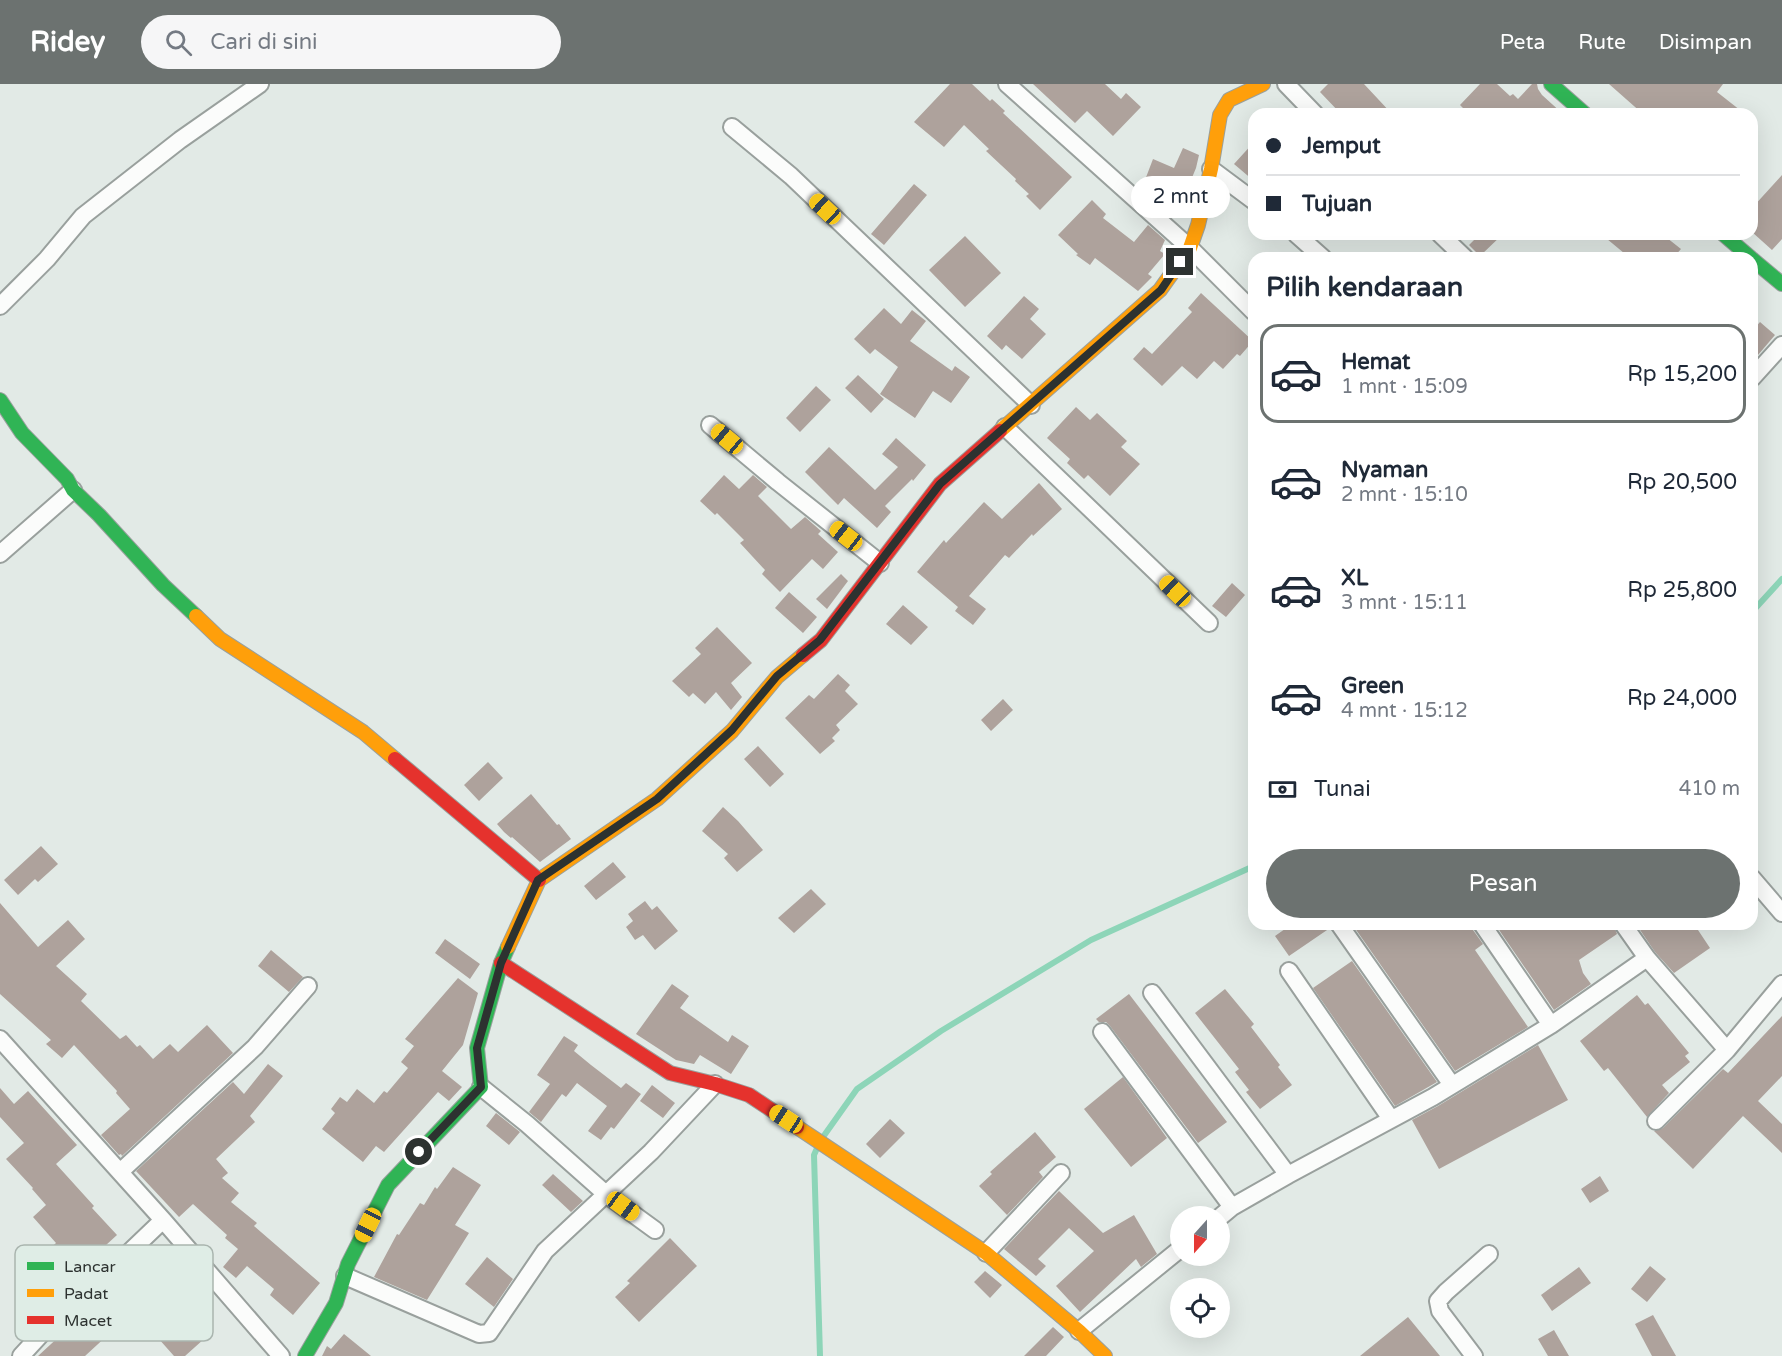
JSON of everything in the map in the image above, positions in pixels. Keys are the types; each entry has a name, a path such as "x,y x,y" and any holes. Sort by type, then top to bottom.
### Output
{"street":[{"path":"0,306 46,260 83,216 180,140 260,84"},
{"path":"1007,84 1190,248 1248,306"},
{"path":"656,1230 607,1195 527,1124 481,1087 477,1048 501,963 538,880 657,799 732,730 777,676 820,640 940,484 1161,290 1190,248 1198,225 1220,115 1229,100 1263,84"},
{"path":"1286,84 1309,108"},
{"path":"1551,84 1578,108"},
{"path":"732,128 791,176 1031,405"},
{"path":"1211,168 1248,196"},
{"path":"1303,240 1316,252"},
{"path":"1446,240 1460,252"},
{"path":"1730,240 1744,252"},
{"path":"1758,264 1782,285"},
{"path":"1758,371 1782,345"},
{"path":"0,400 22,433 67,479 73,490 163,585 220,639 363,732 538,880"},
{"path":"710,424 778,482 880,563"},
{"path":"1005,427 1209,623"},
{"path":"0,554 73,490"},
{"path":"1758,885 1782,913"},
{"path":"1344,930 1452,1085"},
{"path":"1486,930 1551,1025"},
{"path":"1627,930 1647,958 1727,1050"},
{"path":"1230,1210 1452,1085 1551,1025 1647,958"},
{"path":"501,963 670,1073 749,1095 986,1253 1079,1331 1098,1354"},
{"path":"1289,971 1391,1119"},
{"path":"1656,1121 1727,1050 1782,984"},
{"path":"120,1172 255,1047 308,986"},
{"path":"1152,993 1288,1175"},
{"path":"1102,1032 1222,1206"},
{"path":"0,1039 6,1058 120,1172 185,1245"},
{"path":"345,1276 479,1334 489,1333 545,1251 651,1152 715,1084"},
{"path":"305,1356 336,1303 348,1264 388,1185 481,1087"},
{"path":"986,1253 1061,1173"},
{"path":"137,1245 163,1220"},
{"path":"1474,1356 1440,1311 1438,1301 1489,1254"},
{"path":"1079,1331 1170,1257"},
{"path":"213,1278 281,1356"},
{"path":"21,1356 35,1341"}],"building":[{"path":"950,84 972,84 990,101 992,99 1005,111 1003,113 1072,177 1040,210 1026,196 1029,194 1015,181 1016,179 986,151 989,149 964,125 944,147 914,122"},
{"path":"1033,84 1105,84 1121,99 1126,93 1141,107 1113,136 1087,111 1075,123"},
{"path":"1328,84 1364,84 1386,108 1335,108 1320,92"},
{"path":"1480,84 1497,84 1510,96 1513,94 1518,99 1532,84 1537,84 1542,95 1556,108 1463,108 1460,105"},
{"path":"1609,84 1723,84 1717,92 1737,108 1636,108"},
{"path":"1183,148 1199,155 1184,197 1145,180 1153,159 1174,168"},
{"path":"1248,149 1248,176 1234,164"},
{"path":"1782,175 1782,239 1772,250 1758,237 1758,201"},
{"path":"914,184 927,195 884,245 871,234"},
{"path":"1092,200 1106,214 1103,218 1134,242 1148,225 1165,240 1160,251 1165,254 1148,274 1152,277 1138,291 1095,258 1090,265 1076,255 1078,254 1058,235"},
{"path":"965,236 1001,273 965,307 929,270"},
{"path":"1474,240 1497,240 1484,252 1476,252 1469,245"},
{"path":"1608,240 1670,240 1681,249 1678,252 1623,252"},
{"path":"1201,293 1248,336 1248,347 1240,356 1237,354 1223,369 1214,361 1197,379 1182,366 1162,386 1133,359 1144,347 1152,354 1192,312 1188,308"},
{"path":"1024,296 1039,309 1030,319 1046,334 1022,359 1006,345 1002,350 987,336"},
{"path":"884,308 901,324 912,310 926,321 910,341 952,371 955,366 970,377 951,403 933,391 915,418 880,394 898,367 875,349 870,354 854,339"},
{"path":"1760,322 1775,335 1758,355 1758,324"},
{"path":"858,375 884,399 871,413 845,388"},
{"path":"816,386 831,400 800,432 786,418"},
{"path":"1076,407 1090,420 1097,413 1127,441 1121,447 1140,464 1110,496 1088,475 1084,479 1067,463 1070,459 1047,438"},
{"path":"896,438 926,465 913,481 912,479 885,506 891,512 877,528 844,498 838,505 805,472 829,447 875,490 898,467 882,454"},
{"path":"724,475 739,489 753,475 767,487 758,496 791,529 805,517 821,531 818,534 838,552 823,569 812,559 780,592 762,574 765,570 740,543 744,540 717,513 715,515 700,501"},
{"path":"1039,483 1062,509 1033,536 1032,534 1009,558 1005,555 969,596 986,609 973,625 955,611 958,607 917,572 944,540 946,543 984,502 1002,519"},
{"path":"841,574 848,581 827,609 816,599"},
{"path":"1232,583 1245,595 1226,617 1212,606"},
{"path":"789,592 817,617 803,633 775,608"},
{"path":"903,605 928,627 911,645 886,624"},
{"path":"717,627 752,663 731,683 742,697 731,710 716,692 705,704 693,693 689,697 672,681 701,654 695,648"},
{"path":"838,674 850,685 845,691 858,704 836,725 840,730 832,738 835,741 820,754 785,718 809,695 814,699"},
{"path":"1003,699 1013,710 991,731 981,720"},
{"path":"758,746 784,774 770,787 744,759"},
{"path":"488,762 503,778 479,801 464,785"},
{"path":"531,794 571,839 540,862 497,824"},
{"path":"723,807 763,850 737,872 724,858 728,854 702,831"},
{"path":"41,846 58,864 38,882 35,879 18,895 4,880"},
{"path":"613,862 626,877 596,900 584,886"},
{"path":"811,889 826,904 794,933 778,918"},
{"path":"645,901 652,910 657,906 678,931 655,950 643,935 635,940 626,927 633,921 628,914"},
{"path":"0,903 38,947 68,920 85,939 56,966 87,994 81,1001 120,1039 126,1035 137,1047 140,1045 153,1059 170,1044 178,1052 207,1025 233,1053 122,1156 101,1135 130,1109 116,1093 117,1091 74,1045 62,1058 46,1044 51,1040 0,994"},
{"path":"1284,930 1327,930 1289,956 1275,936"},
{"path":"1356,930 1473,930 1483,944 1475,950 1528,1027 1455,1071"},
{"path":"1499,930 1615,930 1617,934 1579,960 1583,973 1591,984 1554,1010"},
{"path":"1640,930 1698,930 1710,948 1674,973 1655,952"},
{"path":"445,939 480,964 470,979 435,953"},
{"path":"271,950 303,977 289,992 258,966"},
{"path":"1352,961 1437,1082 1395,1106 1313,988"},
{"path":"458,978 478,993 463,1045 442,1071 462,1087 449,1101 438,1092 384,1152 376,1146 363,1162 322,1129 335,1113 331,1109 340,1097 347,1102 357,1089 374,1103 384,1091 387,1093 408,1068 401,1062 414,1046 405,1039"},
{"path":"672,984 689,996 680,1008 728,1042 732,1035 749,1046 731,1074 700,1055 694,1064 676,1060 636,1034"},
{"path":"1225,989 1254,1024 1251,1027 1292,1085 1260,1109 1246,1092 1249,1090 1235,1072 1239,1069 1195,1013"},
{"path":"1129,994 1227,1122 1198,1143 1110,1026 1096,1019"},
{"path":"1637,995 1645,1005 1648,1003 1689,1053 1685,1056 1690,1062 1662,1085 1669,1093 1647,1117 1608,1068 1604,1071 1580,1041"},
{"path":"1782,1016 1782,1076 1758,1101 1782,1124 1782,1153 1743,1116 1693,1169 1654,1131 1663,1128 1723,1069 1728,1073"},
{"path":"564,1036 578,1045 574,1051 621,1088 626,1083 641,1094 614,1129 611,1127 601,1140 588,1131 607,1106 577,1083 566,1097 562,1094 541,1122 529,1112 550,1084 537,1075"},
{"path":"1538,1045 1568,1100 1439,1169 1412,1120"},
{"path":"268,1064 283,1076 250,1116 255,1122 216,1159 228,1173 222,1178 239,1193 231,1202 257,1223 254,1226 320,1283 293,1315 270,1295 274,1289 247,1266 236,1278 223,1267 238,1249 225,1238 227,1235 193,1204 179,1217 136,1171 233,1082 244,1094"},
{"path":"1123,1077 1167,1138 1131,1167 1084,1109"},
{"path":"652,1085 675,1103 663,1118 640,1101"},
{"path":"0,1088 14,1104 28,1091 77,1145 56,1164 117,1235 106,1245 54,1245 56,1243 33,1217 46,1205 6,1159 24,1143 0,1117"},
{"path":"496,1113 520,1132 509,1145 486,1126"},
{"path":"890,1119 905,1133 880,1158 866,1144"},
{"path":"1035,1132 1056,1157 1039,1172 1043,1177 1007,1215 979,1186 992,1174 990,1172"},
{"path":"453,1167 481,1185 455,1225 469,1233 427,1300 374,1277 397,1234 399,1235 420,1203 424,1205 435,1187 437,1189"},
{"path":"553,1174 583,1201 571,1212 542,1185"},
{"path":"1600,1176 1609,1191 1590,1203 1581,1189"},
{"path":"1059,1191 1103,1233 1134,1215 1157,1254 1141,1267 1136,1259 1080,1312 1056,1286 1094,1251 1069,1228 1038,1259 1046,1266 1036,1276 1004,1249"},
{"path":"670,1238 697,1266 639,1322 615,1297 630,1283 627,1281"},
{"path":"487,1257 513,1279 494,1307 465,1284"},
{"path":"1650,1266 1666,1279 1647,1302 1631,1289"},
{"path":"1579,1267 1591,1283 1552,1311 1541,1295"},
{"path":"985,1271 1002,1285 990,1298 974,1282"},
{"path":"1653,1315 1676,1356 1652,1356 1635,1324"},
{"path":"1408,1317 1440,1356 1360,1356"},
{"path":"1053,1327 1064,1337 1046,1356 1024,1356"},
{"path":"1554,1330 1569,1356 1548,1356 1538,1339"},
{"path":"344,1334 371,1356 322,1356 327,1346 331,1349"},
{"path":"54,1341 101,1341 85,1356 38,1356"},
{"path":"161,1341 202,1341 185,1356 174,1356"}],"waterway":[{"path":"1758,605 1782,579"},
{"path":"823,1137 857,1089 941,1031 1091,940 1248,869"},
{"path":"818,1146 814,1155 820,1356"}],"traffic: fast":[{"path":"1551,84 1578,108"},
{"path":"1730,240 1744,252"},
{"path":"1758,264 1782,284"},
{"path":"0,400 22,433 67,479 73,490 163,585 196,616"},
{"path":"305,1356 336,1303 348,1264 388,1185 481,1087 477,1048 501,963 508,947"}],"traffic: slow":[{"path":"1000,431 1160,290 1190,248 1198,225 1220,115 1229,100 1263,84"},
{"path":"196,616 220,639 363,732 395,759"},
{"path":"508,947 539,880 657,799 732,731 777,677 803,655"},
{"path":"797,1127 986,1253 1079,1331 1105,1356"}],"traffic: jam":[{"path":"803,655 821,640 940,484 1000,431"},
{"path":"395,759 539,880"},
{"path":"501,963 670,1073 749,1095 797,1127"}],"route":[{"path":"419,1152 481,1087 477,1048 501,963 538,880 657,799 732,730 777,676 820,640 940,484 1161,290 1180,262"}]}
